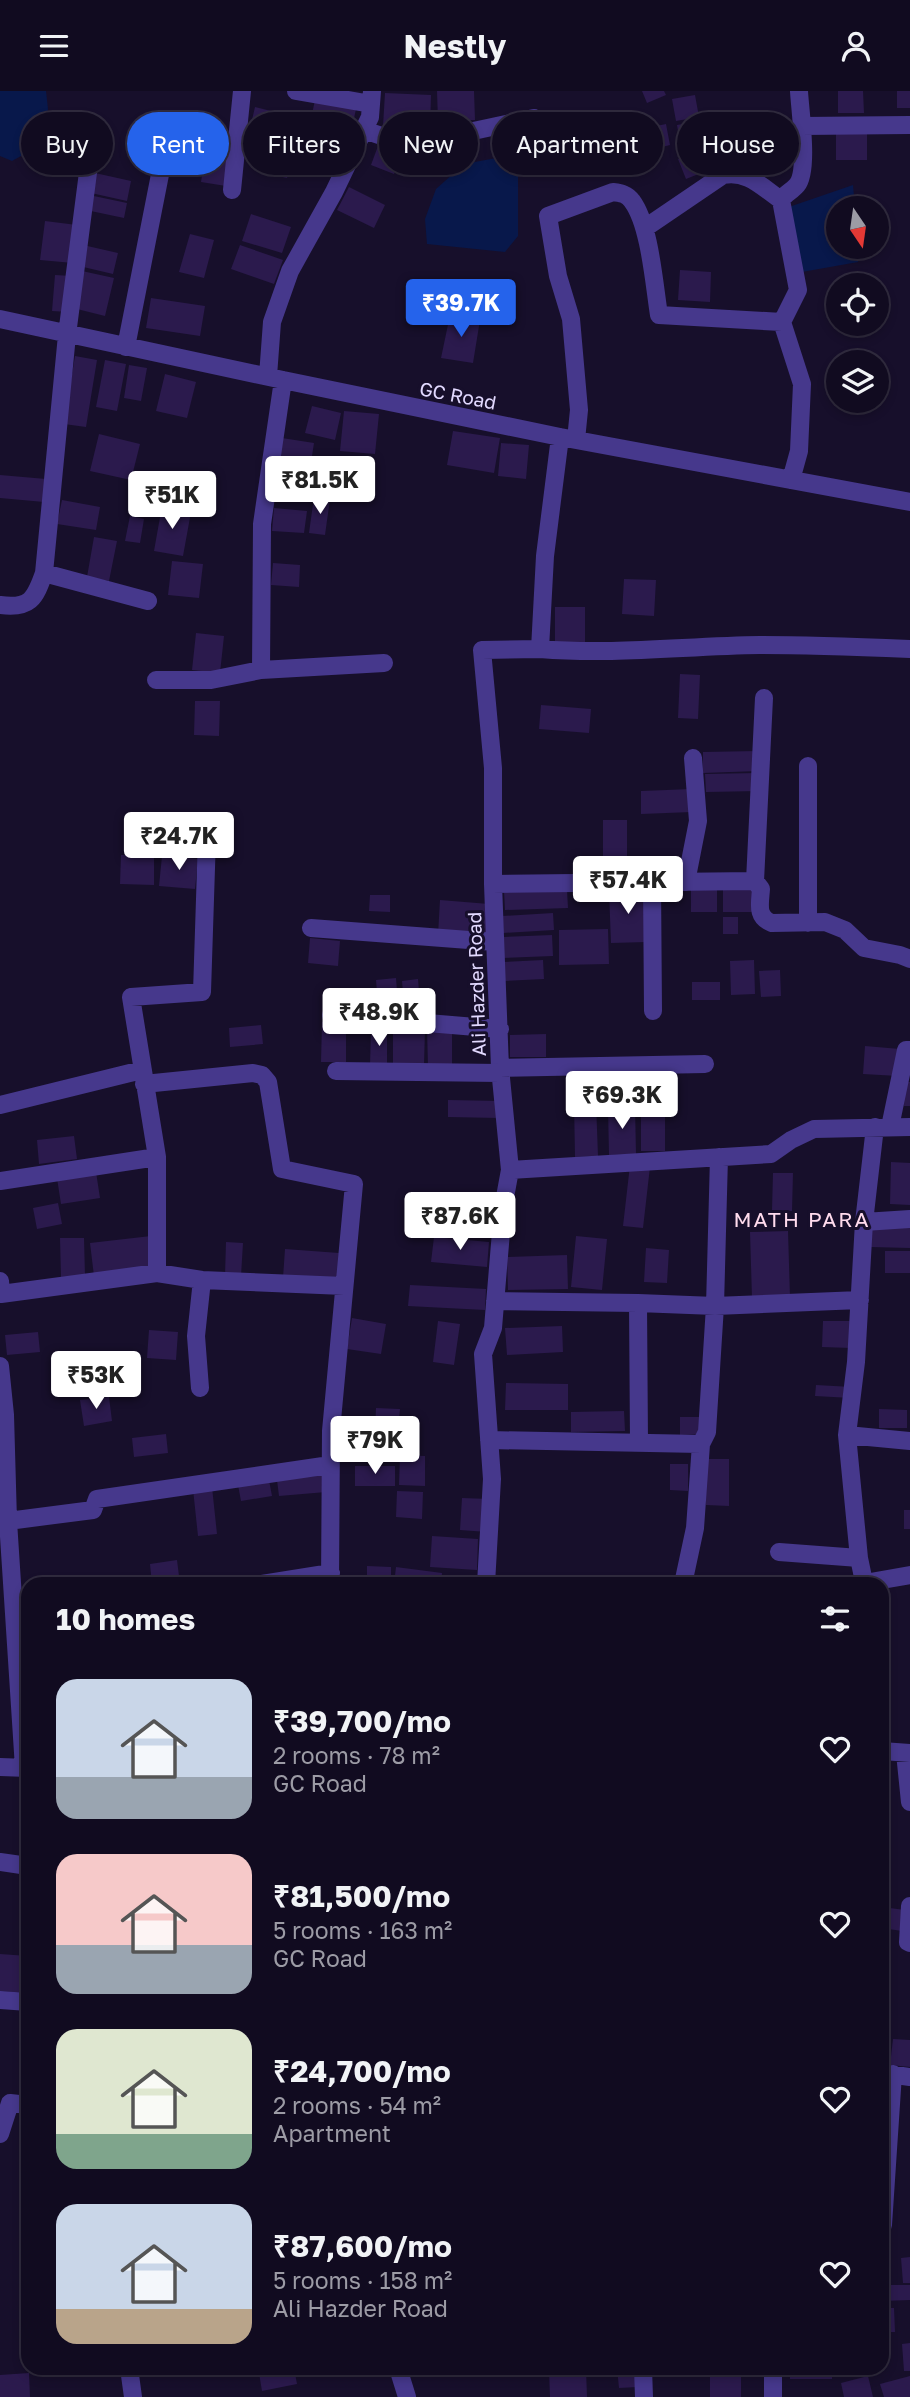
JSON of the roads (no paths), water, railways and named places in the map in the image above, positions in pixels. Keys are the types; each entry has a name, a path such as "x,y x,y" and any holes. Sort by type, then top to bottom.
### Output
{"street":[{"path":"232,190 242,91"},
{"path":"296,91 372,98 370,117 365,128"},
{"path":"781,200 797,185 803,172 799,91"},
{"path":"801,127 910,125"},
{"path":"365,130 408,145 492,127"},
{"path":"645,228 723,175 735,173 748,177 781,200 798,290 782,322 802,384 799,451 791,480"},
{"path":"0,605 14,607 28,603 37,593 44,573 67,335 88,175"},
{"path":"126,347 160,175"},
{"path":"261,670 262,524 276,378 272,322 290,271 342,175"},
{"path":"782,322 659,315 645,228 632,201 623,193 613,192 548,216 558,276 571,319 579,410 568,438 545,556 540,649 583,653 758,645 910,649"},
{"name":"GC Road","path":"0,319 568,438 910,502"},
{"path":"44,573 148,601"},
{"name":"Ali Hazder Road","path":"486,1577 492,1479 483,1354 493,1328 503,1208 510,1170 500,1070 493,884 493,768 482,650 540,649"},
{"path":"156,680 211,680 261,670 384,663"},
{"path":"764,698 755,881 761,889 759,913 764,920 772,923 825,922 845,930 864,948 910,959"},
{"path":"686,882 698,821 693,758"},
{"path":"808,765 808,923"},
{"path":"158,1273 157,1157 131,997 202,992 207,837"},
{"path":"493,884 755,881"},
{"path":"652,883 653,1011"},
{"path":"311,928 495,942"},
{"path":"331,1015 500,1029"},
{"path":"861,1577 847,1435 856,1362 864,1221 882,1127 906,1050 910,1050"},
{"path":"335,1070 500,1070 705,1064"},
{"path":"0,1105 143,1077 253,1073 262,1075 268,1082 282,1169 354,1184 330,1465 331,1577"},
{"path":"510,1170 771,1154 814,1129 910,1127"},
{"path":"0,1181 157,1157"},
{"path":"684,1577 695,1528 701,1444 708,1424 715,1306 719,1157"},
{"path":"864,1221 910,1219"},
{"path":"1,1294 158,1273 202,1280 344,1286"},
{"path":"200,1388 196,1336 202,1280"},
{"path":"0,1282 0,1306"},
{"path":"495,1301 715,1306 860,1300"},
{"path":"638,1303 639,1443"},
{"path":"0,1366 3,1472 8,1521 5,1566 21,1692"},
{"path":"847,1435 910,1441"},
{"path":"489,1440 701,1444"},
{"path":"8,1521 93,1510 97,1499 330,1465"},
{"path":"779,1552 859,1558"},
{"path":"889,1578 910,1575"},
{"path":"889,1752 908,1753 910,1802"},
{"path":"0,1767 21,1768"},
{"path":"0,1862 21,1865"},
{"path":"910,1906 910,1943"},
{"path":"0,2000 21,2002"},
{"path":"889,2150 895,2075"},
{"path":"0,2134 10,2103 21,2104"},
{"path":"130,2375 133,2397"},
{"path":"400,2375 407,2397"},
{"path":"643,2375 644,2397"},
{"path":"772,2375 774,2397"}],"district":[{"name":"MATH PARA","path":"802,1219"}]}
